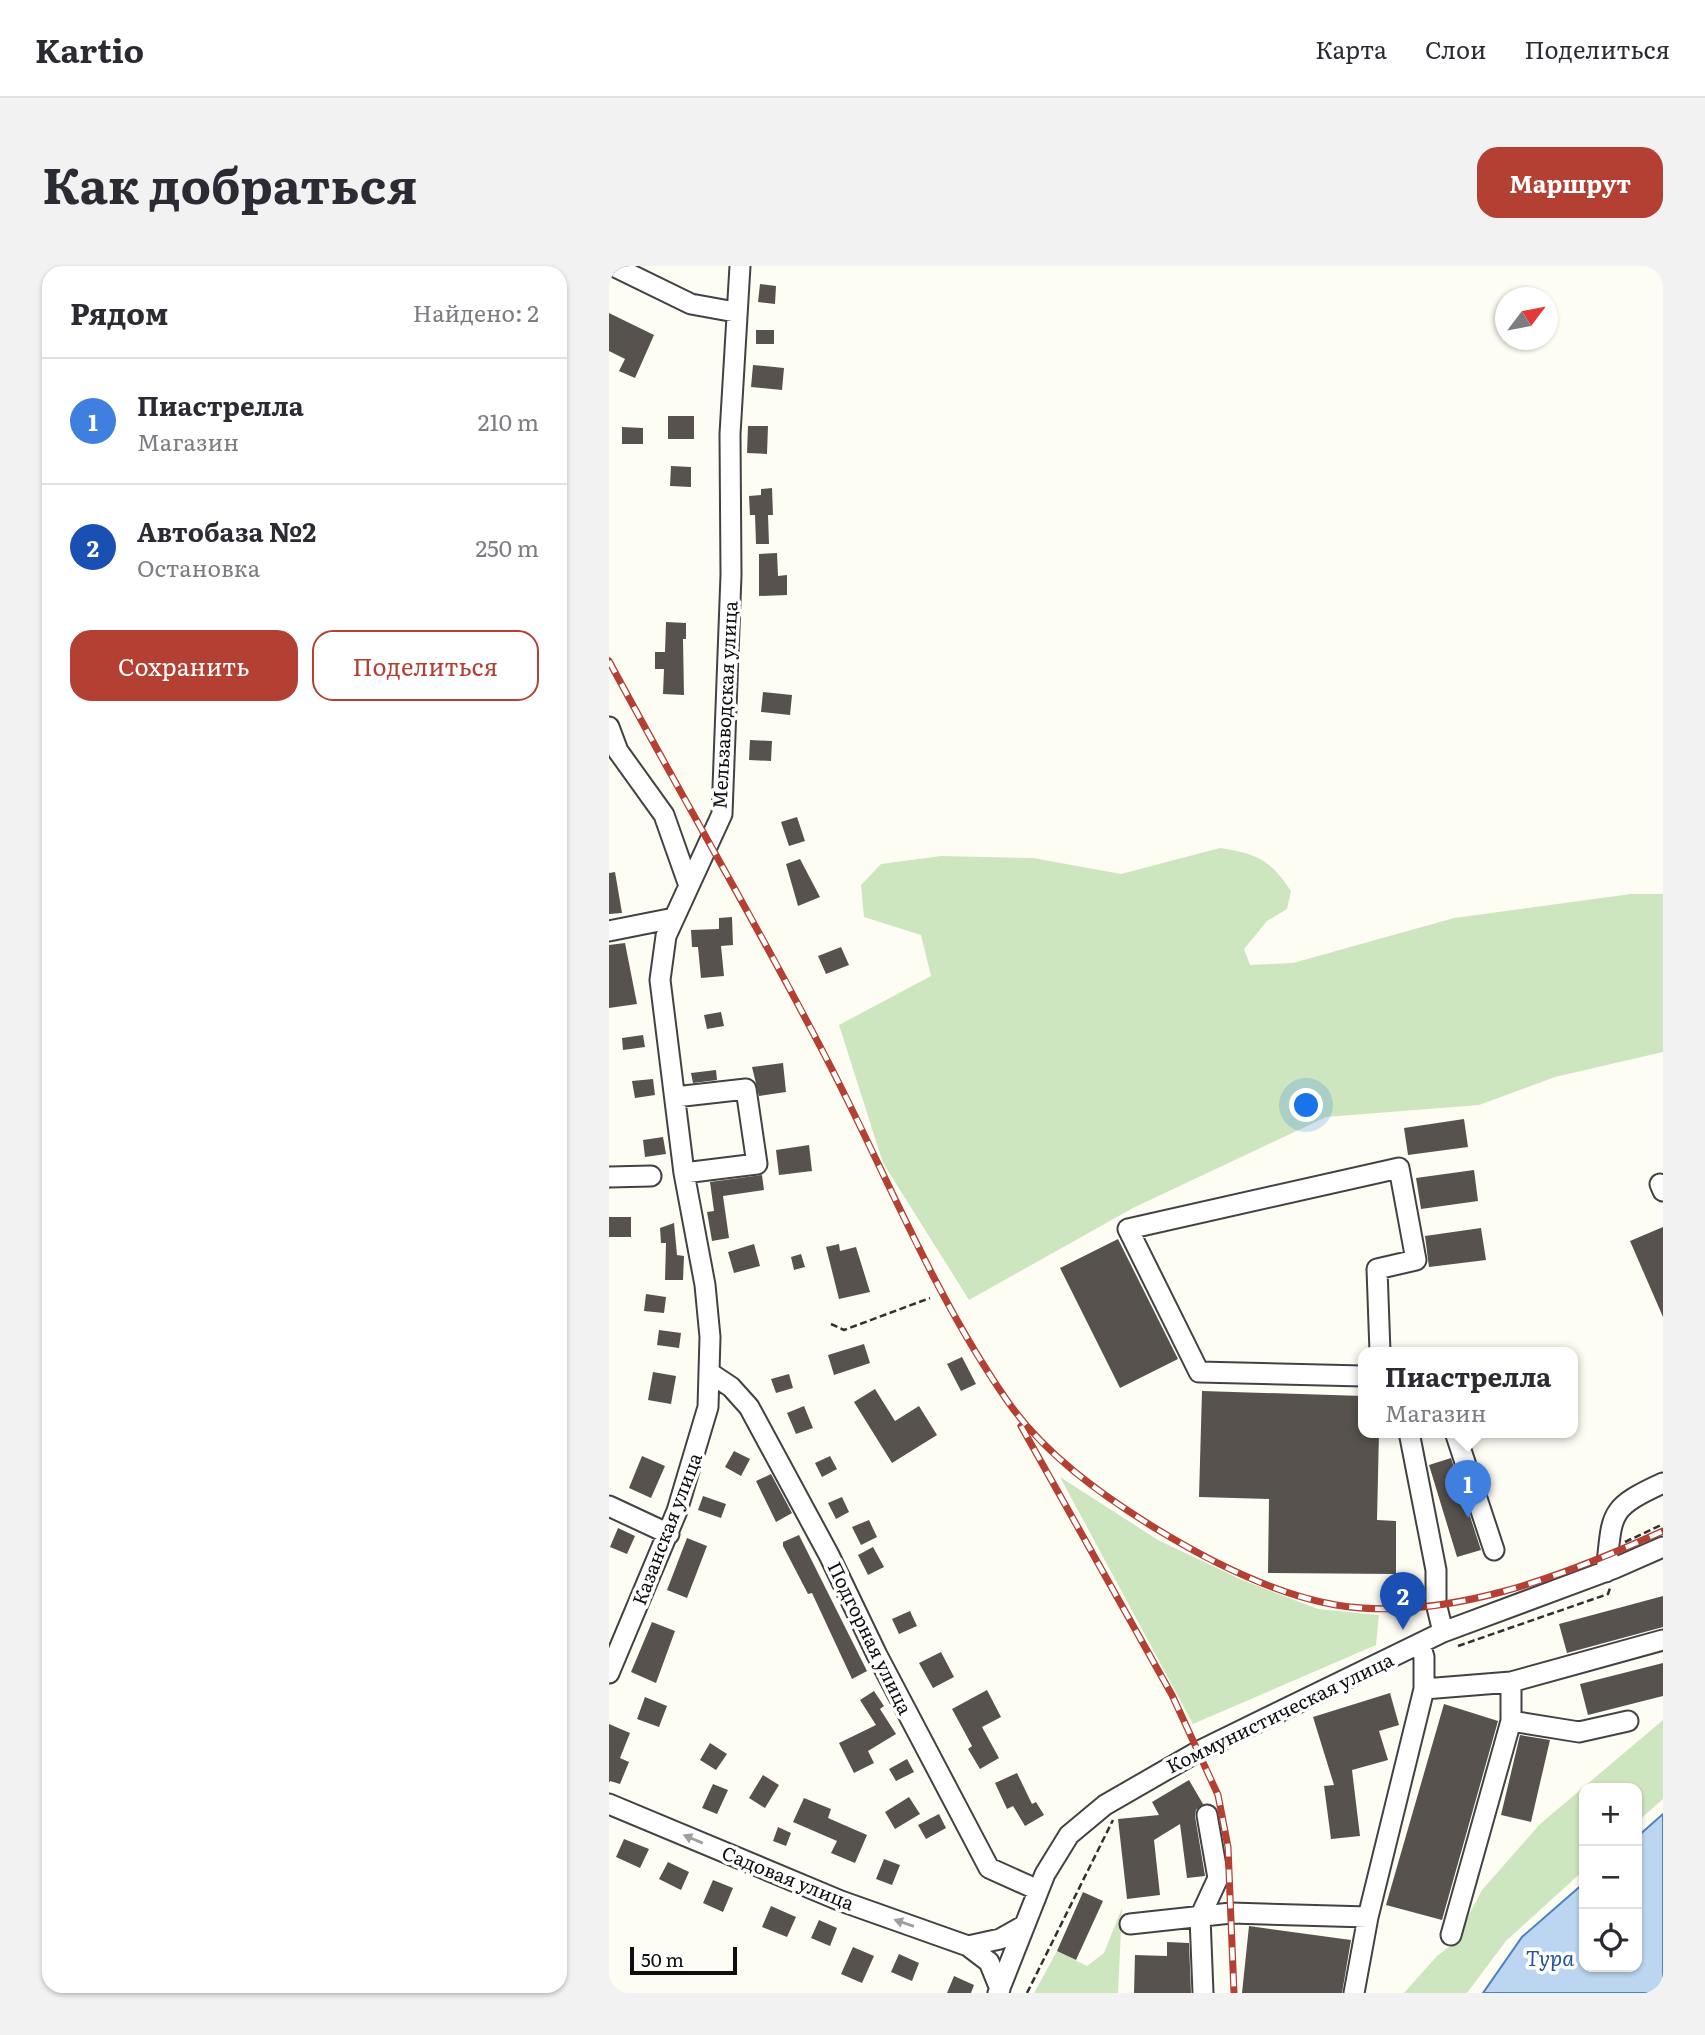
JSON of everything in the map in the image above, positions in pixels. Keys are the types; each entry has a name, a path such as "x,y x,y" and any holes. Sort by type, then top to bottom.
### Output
{"street":[{"path":"613,266 691,304 735,312"},
{"name":"Мельзаводская улица","path":"684,1173 660,979 666,936 688,883 722,814 735,312 740,266"},
{"path":"609,727 618,751 664,815 688,883"},
{"path":"609,931 674,918"},
{"path":"675,1097 746,1089 757,1164 684,1173"},
{"path":"1358,1376 1199,1372 1128,1229 1399,1168 1416,1260 1377,1269 1380,1347"},
{"name":"Казанская улица","path":"609,1670 669,1534 706,1418 710,1373 705,1285 684,1173"},
{"path":"609,1177 651,1176"},
{"name":"Подгорная улица","path":"710,1373 731,1387 749,1408 829,1555 877,1655 989,1868 1038,1890"},
{"path":"1410,1438 1436,1570 1436,1603 1443,1632"},
{"path":"1457,1438 1493,1550"},
{"path":"1606,1572 1611,1522 1628,1499 1663,1483"},
{"path":"609,1506 669,1534"},
{"name":"Коммунистическая улица","path":"999,1991 1038,1890 1069,1835 1105,1805 1197,1752 1422,1651 1443,1632 1606,1572 1663,1547"},
{"path":"1423,1689 1511,1682 1663,1640"},
{"path":"1354,1993 1369,1917 1423,1689 1422,1651"},
{"path":"1451,1935 1511,1721 1511,1682"},
{"path":"1511,1721 1579,1732 1628,1721"},
{"name":"Садовая улица","path":"609,1804 841,1901 968,1946 989,1962 999,1991"},
{"path":"1203,1993 1200,1917 1218,1878 1207,1815"},
{"path":"1129,1924 1231,1913 1369,1917"},
{"path":"968,1946 1000,1939 1025,1925"}],"path":[{"path":"831,1324 844,1330 930,1298"},
{"path":"1623,1543 1663,1524"},
{"path":"1422,1651 1460,1645"},
{"path":"1027,1993 1115,1817"}],"green space":[{"path":"1220,848 1261,860 1276,872 1291,891 1287,909 1267,921 1244,949 1250,965 1293,963 1454,918 1631,894 1663,894 1663,1052 1555,1077 1479,1105 1326,1117 1133,1208 969,1300 883,1163 839,1025 931,976 921,935 864,917 861,885 881,864 941,856 1033,858 1121,874"},
{"path":"1060,1477 1158,1540 1242,1580 1318,1609 1379,1615 1376,1645 1193,1724"},
{"path":"1663,1720 1663,1799 1642,1818 1642,1783 1588,1783"},
{"path":"1579,1791 1579,1875 1506,1941 1467,1993 1404,1993 1437,1956 1454,1943 1482,1890 1540,1824"},
{"path":"1122,1908 1118,1993 1034,1993 1057,1951 1087,1966 1104,1953"}],"water":[{"name":"Тура","path":"1663,1814 1663,1993 1483,1993 1522,1937 1579,1887 1579,1972 1642,1972 1642,1833"}],"building":[{"path":"760,284 776,286 775,304 758,302"},
{"path":"609,313 654,335 635,378 619,371 625,359 609,351"},
{"path":"756,330 774,330 774,344 756,344"},
{"path":"753,365 784,368 782,390 751,387"},
{"path":"668,416 694,416 694,439 668,439"},
{"path":"748,426 768,426 767,454 747,453"},
{"path":"622,427 643,428 643,444 622,444"},
{"path":"671,466 691,467 691,487 670,486"},
{"path":"772,488 773,515 768,515 769,544 756,544 755,515 750,515 749,496 761,495 761,489"},
{"path":"777,553 778,576 787,575 787,595 759,596 759,554"},
{"path":"666,622 686,623 686,639 683,639 684,695 663,694 664,669 655,669 655,652 665,652"},
{"path":"763,692 792,695 790,715 761,712"},
{"path":"750,740 772,741 771,761 749,760"},
{"path":"797,817 805,841 789,846 781,822"},
{"path":"800,859 820,897 798,906 786,864"},
{"path":"615,872 622,913 609,914 609,873"},
{"path":"732,917 733,945 721,946 724,976 701,978 698,947 692,947 691,930 719,929 719,918"},
{"path":"625,943 637,1004 609,1008 609,945"},
{"path":"841,947 849,965 826,974 818,956"},
{"path":"721,1012 724,1026 707,1029 704,1015"},
{"path":"643,1035 645,1047 623,1050 622,1038"},
{"path":"783,1063 786,1092 759,1096 752,1067"},
{"path":"716,1070 717,1080 693,1083 691,1073"},
{"path":"653,1079 655,1095 635,1098 632,1081"},
{"path":"1464,1119 1468,1147 1408,1155 1404,1128"},
{"path":"663,1137 666,1154 645,1157 643,1140"},
{"path":"809,1145 812,1171 779,1175 776,1150"},
{"path":"1474,1170 1478,1201 1421,1209 1416,1178"},
{"path":"762,1175 764,1190 723,1196 729,1238 712,1241 707,1212 714,1211 710,1182"},
{"path":"609,1217 631,1217 631,1237 609,1237"},
{"path":"674,1223 677,1255 684,1256 683,1280 665,1280 666,1243 661,1243 660,1228"},
{"path":"1663,1227 1663,1317 1630,1241"},
{"path":"1481,1228 1486,1260 1429,1267 1425,1236"},
{"path":"1118,1239 1178,1359 1120,1388 1060,1268"},
{"path":"754,1244 760,1266 734,1273 728,1252"},
{"path":"839,1244 840,1251 856,1247 870,1292 839,1299 826,1247"},
{"path":"801,1254 805,1267 794,1270 791,1257"},
{"path":"646,1294 666,1297 664,1313 644,1311"},
{"path":"659,1330 681,1333 679,1348 657,1345"},
{"path":"864,1344 870,1363 834,1375 828,1355"},
{"path":"962,1357 976,1384 961,1391 947,1364"},
{"path":"653,1372 676,1376 671,1404 648,1400"},
{"path":"789,1374 793,1388 776,1393 771,1379"},
{"path":"875,1389 895,1421 919,1406 937,1435 892,1463 854,1402"},
{"path":"1202,1391 1358,1396 1358,1438 1379,1438 1377,1520 1396,1521 1396,1574 1268,1573 1269,1499 1199,1497"},
{"path":"804,1406 813,1428 796,1434 787,1413"},
{"path":"734,1451 750,1459 741,1476 725,1467"},
{"path":"642,1456 665,1466 651,1498 629,1488"},
{"path":"830,1456 837,1469 822,1477 815,1463"},
{"path":"1451,1458 1481,1550 1457,1557 1429,1465"},
{"path":"771,1474 792,1513 776,1522 756,1481"},
{"path":"703,1496 726,1504 721,1518 698,1510"},
{"path":"842,1497 849,1512 836,1519 828,1503"},
{"path":"869,1520 877,1537 861,1545 852,1527"},
{"path":"618,1528 635,1536 627,1554 610,1547"},
{"path":"799,1535 867,1671 852,1679 812,1593 808,1594 783,1546 783,1542"},
{"path":"687,1538 707,1546 687,1598 667,1590"},
{"path":"873,1547 884,1567 868,1575 858,1555"},
{"path":"1663,1596 1663,1627 1567,1653 1559,1624"},
{"path":"910,1611 917,1626 899,1634 892,1619"},
{"path":"652,1622 675,1631 656,1683 631,1672"},
{"path":"941,1652 954,1677 933,1688 919,1663"},
{"path":"1663,1663 1663,1696 1588,1715 1580,1684"},
{"path":"987,1690 1001,1717 982,1727 999,1758 980,1769 968,1749 972,1746 952,1709"},
{"path":"874,1691 884,1706 880,1709 896,1734 868,1751 874,1763 854,1773 839,1743 876,1725 860,1700"},
{"path":"1390,1693 1399,1725 1379,1731 1388,1760 1352,1770 1360,1836 1331,1839 1324,1786 1334,1785 1313,1717"},
{"path":"645,1697 667,1706 659,1727 637,1719"},
{"path":"1444,1704 1498,1721 1442,1920 1386,1905"},
{"path":"609,1724 630,1733 620,1758 629,1762 620,1784 609,1783"},
{"path":"1520,1735 1550,1740 1531,1822 1501,1815"},
{"path":"710,1743 727,1754 716,1770 700,1760"},
{"path":"907,1759 914,1772 896,1781 889,1769"},
{"path":"1017,1773 1032,1804 1036,1802 1044,1815 1025,1826 1013,1806 1007,1809 995,1783"},
{"path":"763,1775 779,1785 765,1808 749,1798"},
{"path":"1189,1780 1203,1804 1196,1810 1195,1816 1205,1876 1187,1878 1180,1824 1154,1840 1160,1895 1127,1899 1118,1819 1159,1815 1152,1802"},
{"path":"713,1784 728,1790 717,1814 702,1808"},
{"path":"909,1797 920,1814 895,1829 885,1812"},
{"path":"804,1798 831,1809 828,1818 867,1835 855,1863 831,1853 837,1841 793,1822"},
{"path":"939,1814 946,1828 926,1839 918,1825"},
{"path":"778,1827 791,1833 786,1846 773,1841"},
{"path":"624,1839 649,1849 640,1868 616,1857"},
{"path":"884,1859 900,1865 892,1885 876,1879"},
{"path":"668,1862 689,1872 681,1890 659,1879"},
{"path":"713,1880 733,1888 723,1912 703,1903"},
{"path":"1083,1892 1103,1901 1076,1960 1057,1951"},
{"path":"771,1906 796,1917 787,1937 762,1927"},
{"path":"819,1920 837,1928 830,1946 811,1938"},
{"path":"1249,1926 1351,1940 1342,1993 1242,1993"},
{"path":"1167,1942 1189,1943 1191,1993 1134,1993 1135,1955 1167,1956"},
{"path":"853,1947 874,1956 862,1983 841,1974"},
{"path":"899,1954 919,1963 912,1981 891,1972"},
{"path":"954,1976 974,1985 971,1993 947,1993"}],"railway":[{"path":"609,661 796,1001 954,1315 979,1358 1021,1419 1074,1471 1134,1515 1219,1564 1265,1585 1336,1605 1377,1609 1462,1601 1546,1578 1663,1531"},
{"path":"1021,1426 1172,1695 1218,1795 1228,1847 1234,1993"}],"place":[{"name":"Пиастрелла","path":"1468,1518"},
{"name":"Автобаза №2","path":"1403,1630"}]}
